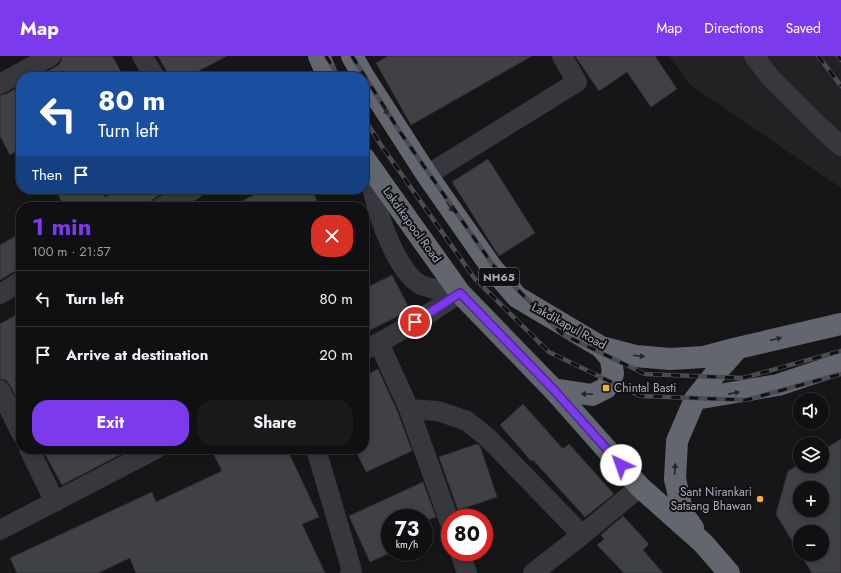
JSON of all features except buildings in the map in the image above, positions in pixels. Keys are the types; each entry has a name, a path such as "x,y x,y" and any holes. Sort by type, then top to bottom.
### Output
{"highway":[{"path":"320,56 326,72"},
{"name":"NH65","path":"369,80 428,175"},
{"name":"Lakdikapool Road","path":"369,165 460,293"},
{"name":"Lakdikapul Road","path":"428,175 492,268 517,297 601,347 635,356 670,359 704,357 841,324"},
{"path":"460,293 553,389 640,487 703,543"},
{"name":"NH65","path":"553,389 592,395 606,388 613,374 611,359 601,347"},
{"path":"729,573 703,543 683,514 675,479 677,441 695,400 738,348"},
{"path":"695,400 778,385 841,364"}],"street":[{"path":"22,72 51,56"},
{"path":"142,56 152,72"},
{"path":"428,175 577,82 562,56"},
{"path":"754,56 770,77 841,146"},
{"path":"0,84 16,75"},
{"path":"369,172 382,226 403,266 413,279 422,285 434,289 460,293"},
{"path":"170,202 186,194"},
{"path":"0,294 16,284"},
{"path":"445,509 409,410 372,346 427,315 460,293"},
{"path":"0,390 16,423"},
{"path":"409,410 438,411 467,421 488,438 582,535"},
{"path":"31,454 55,502"},
{"path":"317,454 352,571 350,573"},
{"path":"0,530 55,502 127,456"},
{"path":"533,573 640,487"},
{"path":"463,561 467,573"}],"shaded area":[{"path":"669,56 841,56 841,188 689,84"}],"railway":[{"path":"326,56 336,72"},
{"path":"352,56 362,72"},
{"path":"818,56 841,86"},
{"path":"838,56 841,60"},
{"path":"369,83 400,132 493,265 562,334 645,374 743,378 841,351"},
{"path":"369,126 475,279 549,352 640,396 746,400 841,374"}],"place":[{"name":"Chintal Basti","path":"606,388"},
{"name":"Sant Nirankari Satsang Bhawan","path":"760,499"}],"route":[{"path":"415,322 460,293 553,389 621,465"}]}
